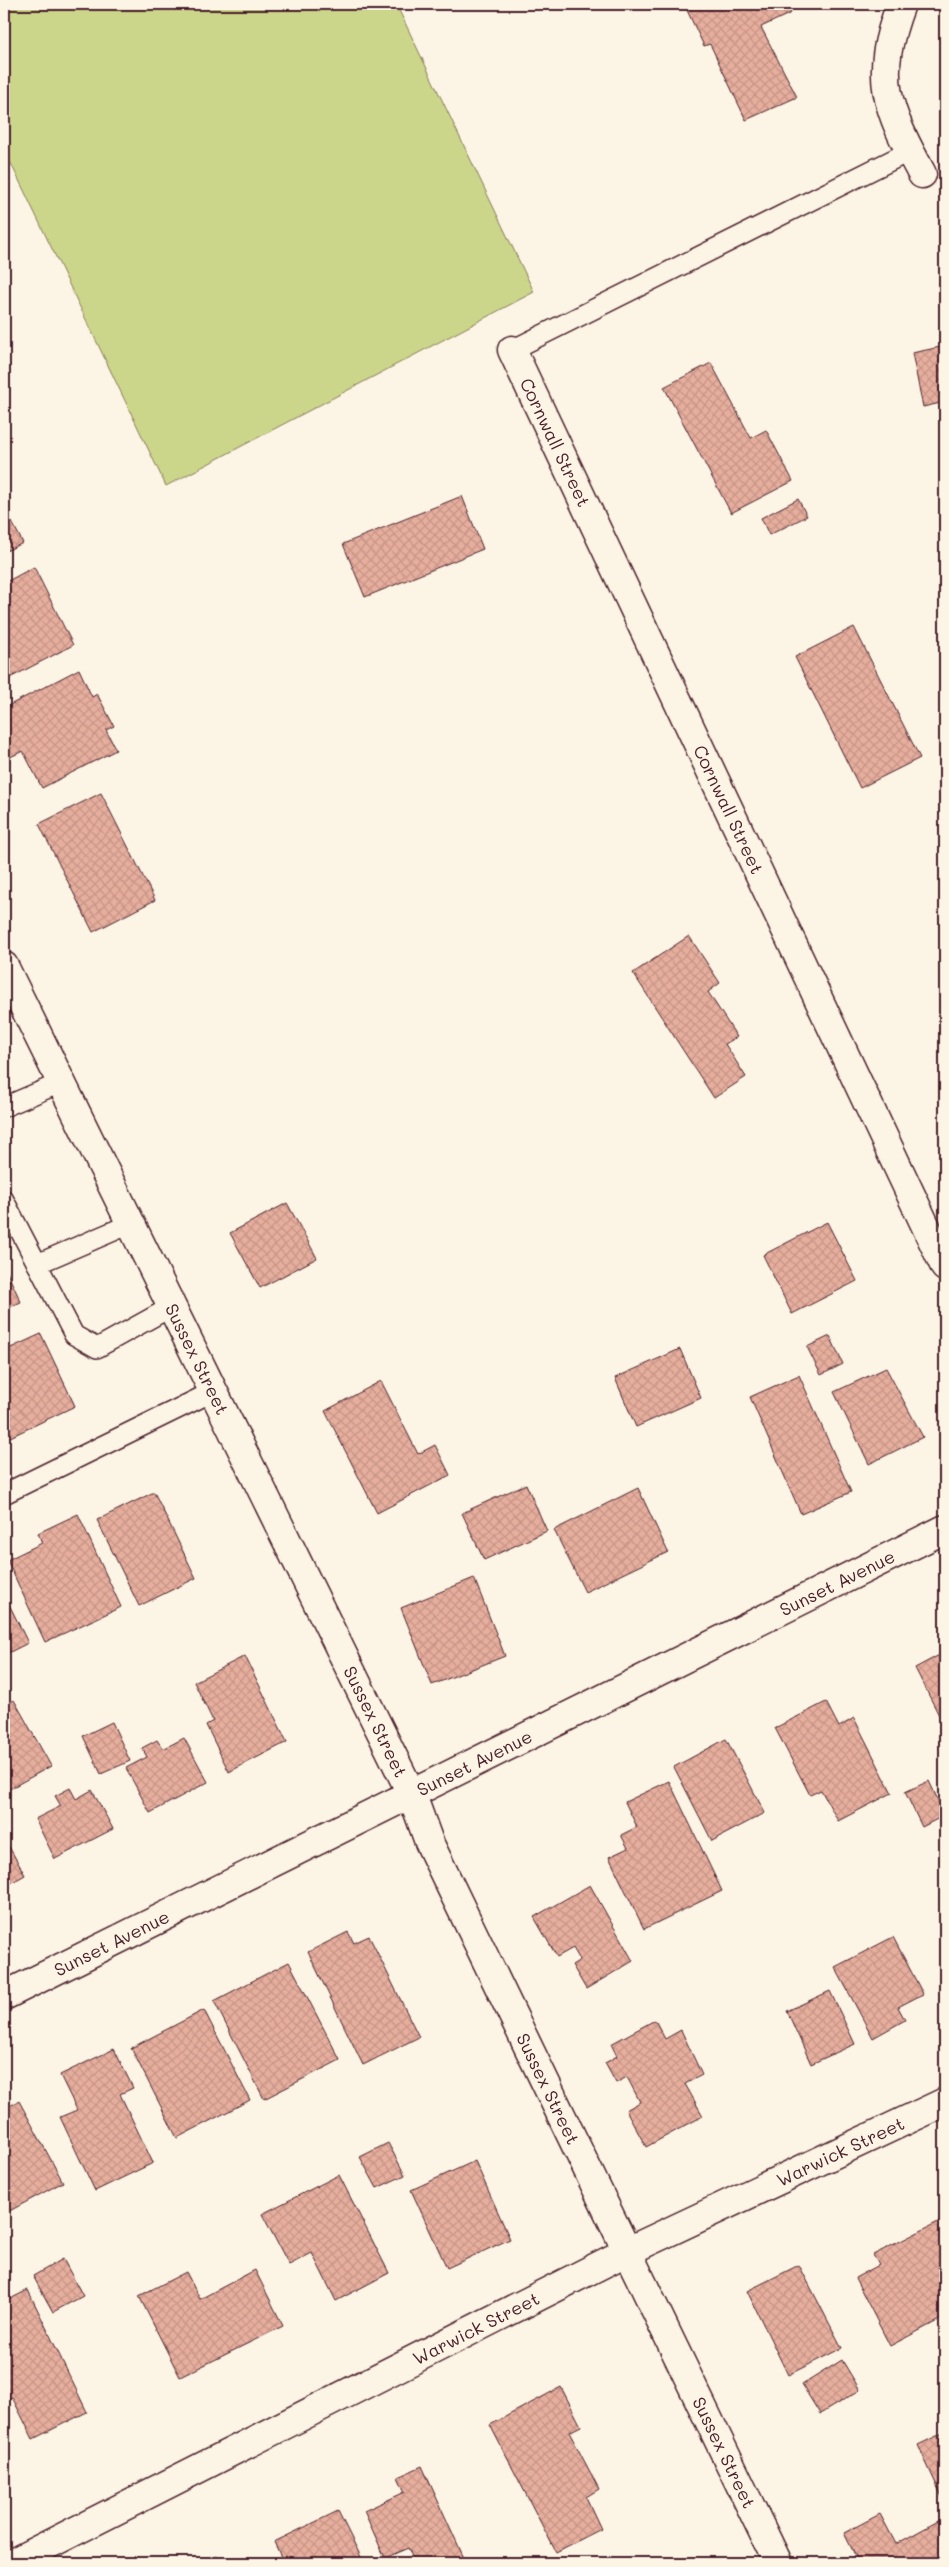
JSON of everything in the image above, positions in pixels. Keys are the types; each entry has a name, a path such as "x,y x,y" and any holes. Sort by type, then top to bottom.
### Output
{"street":[{"path":"901,4 885,55 886,91 897,127 916,162"},
{"name":"Cornwall Street","path":"512,350 945,1266"},
{"name":"Sussex Street","path":"4,966 412,1795 429,1842 778,2563"},
{"name":"Sunset Avenue","path":"4,1996 945,1529"},
{"name":"Warwick Street","path":"12,2563 626,2252 945,2102"}],"lane":[{"path":"512,350 916,162"},
{"path":"4,1107 60,1083"},
{"path":"4,1200 74,1336 97,1348 171,1307"},
{"path":"37,1264 130,1224"},
{"path":"4,1494 212,1392"}],"green space":[{"path":"4,4 138,4 140,7 146,4 396,4 534,292 166,486 4,149"}],"building":[{"path":"684,4 787,4 791,13 761,27 797,97 746,120 710,44 704,46"},
{"path":"945,346 945,402 923,407 912,353"},
{"path":"711,363 751,438 766,430 793,481 731,513 664,387"},
{"path":"462,496 483,549 365,597 343,544"},
{"path":"798,499 807,516 769,535 761,518"},
{"path":"4,507 23,543 4,552"},
{"path":"34,567 73,645 4,681 4,583"},
{"path":"854,627 920,758 860,788 795,657"},
{"path":"79,669 92,697 97,694 114,726 106,730 116,750 42,788 23,751 6,759 4,755 4,708"},
{"path":"101,793 155,900 93,932 39,824"},
{"path":"689,936 720,983 708,992 737,1037 725,1044 746,1077 714,1098 633,973"},
{"path":"287,1203 317,1258 260,1288 230,1233"},
{"path":"827,1222 857,1281 792,1314 763,1255"},
{"path":"4,1266 21,1302 4,1310"},
{"path":"41,1334 75,1406 4,1440 4,1351"},
{"path":"830,1336 843,1364 821,1375 807,1347"},
{"path":"680,1349 701,1398 636,1427 615,1378"},
{"path":"886,1368 923,1437 869,1464 834,1392"},
{"path":"799,1375 851,1492 801,1514 750,1397"},
{"path":"381,1381 418,1454 435,1445 450,1475 377,1513 325,1411"},
{"path":"526,1484 547,1531 484,1560 462,1513"},
{"path":"638,1488 668,1552 585,1592 554,1530"},
{"path":"154,1492 196,1578 139,1606 97,1520"},
{"path":"78,1514 121,1607 45,1642 7,1560 42,1543 38,1533"},
{"path":"474,1578 505,1656 432,1685 401,1608"},
{"path":"4,1594 28,1643 4,1655"},
{"path":"945,1652 945,1727 915,1668"},
{"path":"245,1656 287,1742 229,1772 206,1725 213,1721 194,1682"},
{"path":"14,1700 51,1766 4,1792 4,1705"},
{"path":"826,1702 839,1727 854,1718 892,1793 838,1821 821,1790 810,1795 775,1728"},
{"path":"112,1722 130,1761 101,1774 83,1736"},
{"path":"184,1738 208,1782 150,1813 126,1768 147,1757 142,1748 157,1740 163,1749"},
{"path":"726,1739 765,1813 712,1841 674,1767"},
{"path":"669,1781 722,1891 644,1929 609,1857 628,1848 621,1835 637,1827 625,1802"},
{"path":"929,1781 945,1815 922,1827 905,1792"},
{"path":"70,1788 76,1799 92,1790 113,1829 55,1859 35,1819 61,1806 55,1796"},
{"path":"4,1838 25,1875 4,1887"},
{"path":"590,1885 633,1961 586,1989 572,1965 580,1960 573,1948 557,1957 534,1917"},
{"path":"348,1932 354,1943 369,1936 419,2037 363,2065 308,1952"},
{"path":"893,1937 923,1994 898,2007 905,2020 873,2038 835,1967"},
{"path":"289,1962 340,2060 264,2099 214,2001"},
{"path":"830,1991 855,2044 811,2064 787,2011"},
{"path":"204,2010 250,2100 177,2138 131,2048"},
{"path":"655,2020 665,2039 681,2030 702,2075 685,2084 703,2116 646,2147 626,2110 640,2102 627,2077 616,2083 605,2063 617,2056 611,2044"},
{"path":"114,2049 133,2088 120,2094 153,2163 95,2191 60,2117 77,2110 60,2075"},
{"path":"19,2101 63,2182 4,2214 4,2109"},
{"path":"388,2143 405,2175 377,2188 360,2157"},
{"path":"475,2161 510,2239 447,2268 411,2190"},
{"path":"339,2175 389,2273 336,2301 312,2253 289,2265 262,2214"},
{"path":"944,2219 945,2317 890,2346 855,2278 879,2265 873,2255"},
{"path":"63,2259 83,2296 53,2312 33,2276"},
{"path":"799,2265 842,2348 788,2375 747,2291"},
{"path":"255,2270 283,2326 180,2377 139,2296 186,2272 200,2299"},
{"path":"28,2290 87,2412 33,2439 12,2397 4,2402 4,2302"},
{"path":"842,2360 860,2390 820,2414 802,2385"},
{"path":"561,2387 581,2426 569,2432 599,2489 586,2497 601,2529 556,2552 490,2425"},
{"path":"943,2433 945,2437 945,2498 943,2499 918,2445"},
{"path":"422,2466 464,2558 453,2563 415,2563 408,2548 385,2558 364,2511 405,2492 398,2477"},
{"path":"338,2511 364,2563 272,2563 282,2559 274,2542"},
{"path":"880,2514 896,2544 942,2519 945,2526 945,2563 859,2563 844,2533"},
{"path":"217,2556 220,2563 203,2563"}]}
